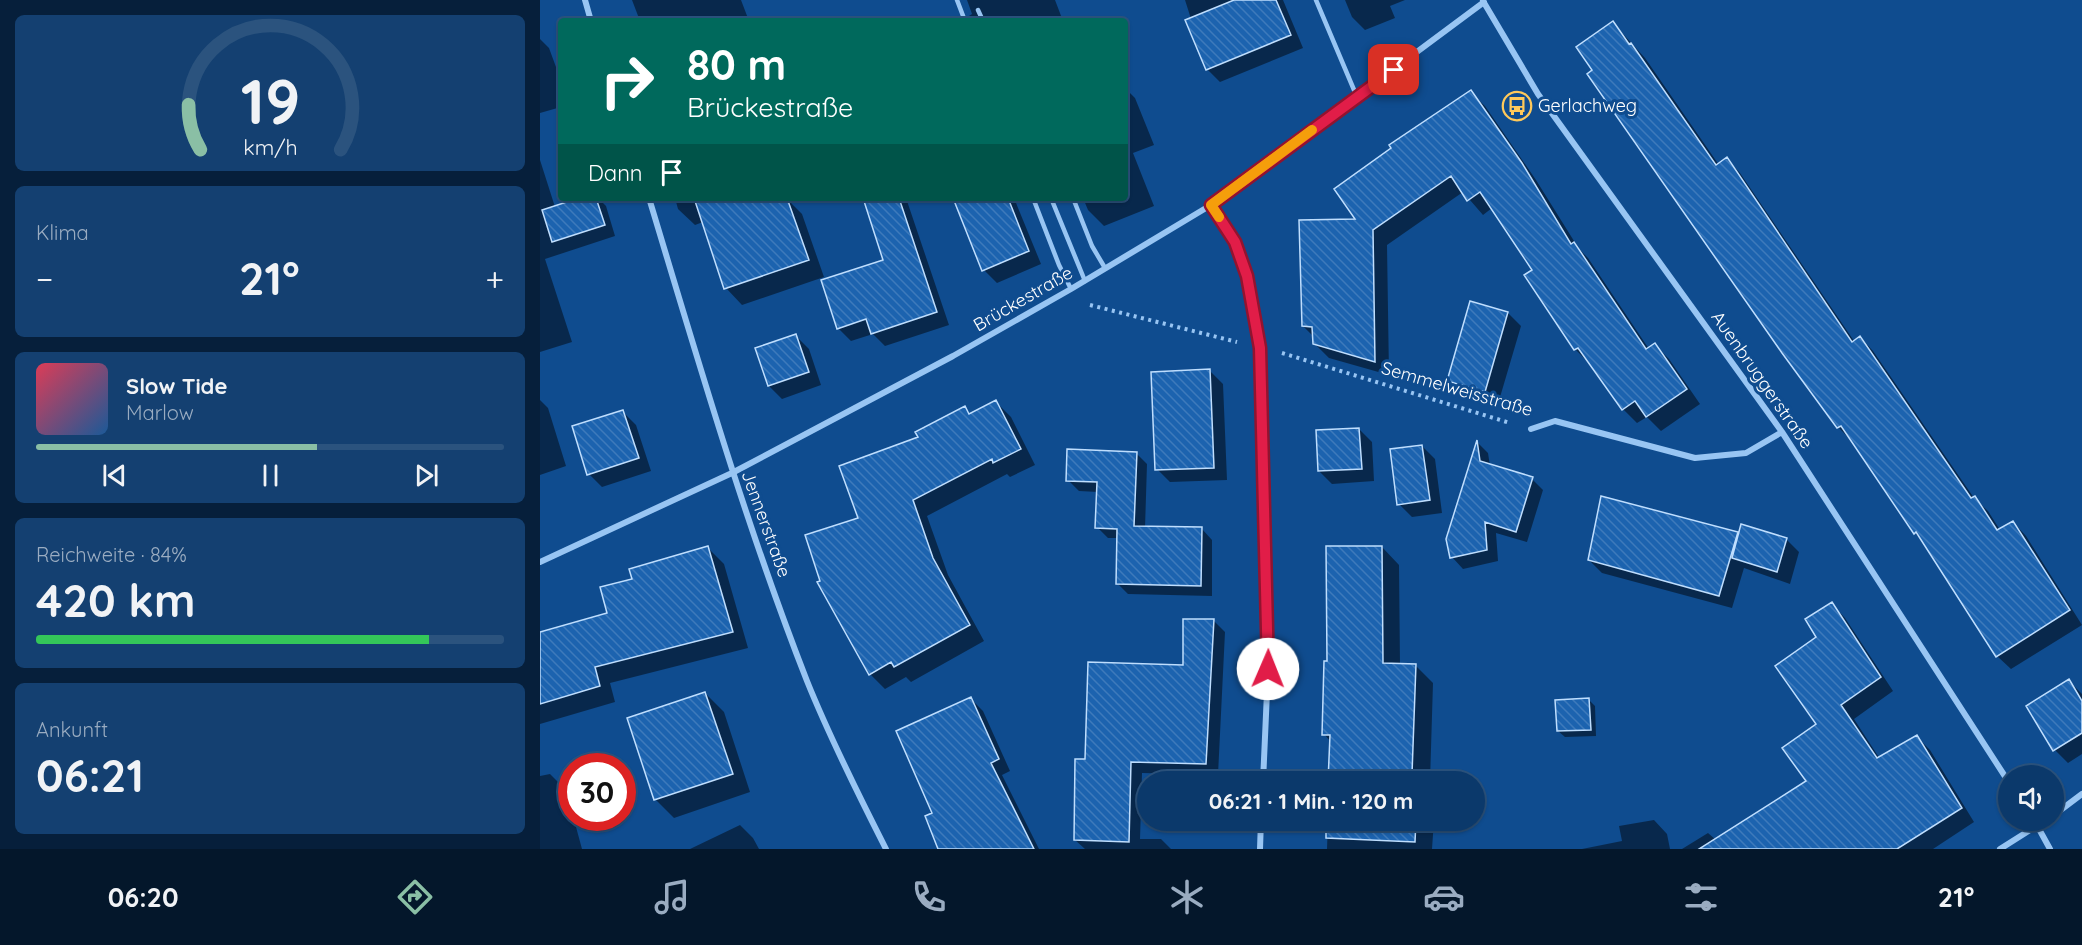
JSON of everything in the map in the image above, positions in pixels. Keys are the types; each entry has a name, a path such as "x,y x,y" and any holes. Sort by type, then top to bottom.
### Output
{"street":[{"path":"585,0 590,18"},
{"name":"Brückestraße","path":"540,562 732,473 1085,281 1211,205 1484,1"},
{"name":"Auenbruggerstraße","path":"1484,1 1538,94 1782,432 1998,766"},
{"name":"Jennerstraße","path":"650,201 732,473 808,681 886,849"},
{"path":"1211,205 1235,242 1247,276 1260,348 1269,647 1263,771"},
{"name":"Semmelweisstraße","path":"1531,429 1555,421 1695,458 1746,453 1782,432"},
{"path":"2064,808 2082,794"},
{"path":"1260,849 1261,831"},
{"path":"2000,849 2025,831"},
{"path":"2040,831 2050,849"}],"lane":[{"path":"957,0 964,18"},
{"path":"1316,0 1357,96"},
{"path":"978,10 982,18"},
{"path":"1034,201 1059,265 1071,289"},
{"path":"1052,201 1085,281"},
{"path":"1074,201 1092,246 1105,268"}],"path":[{"name":"Semmelweisstraße","path":"1058,297 1289,354 1531,429"}],"building":[{"path":"1234,0 1276,0 1291,35 1206,70 1185,20"},
{"path":"1613,21 1629,44 1631,43 1716,165 1727,157 1852,342 1860,336 1971,498 1975,496 1997,530 2013,521 2070,610 1996,657 1916,532 1914,534 1841,426 1837,428 1782,353 1587,74 1592,70 1576,47"},
{"path":"1471,90 1522,163 1571,244 1574,242 1646,349 1655,343 1687,389 1646,417 1635,401 1622,410 1578,348 1574,350 1524,275 1532,270 1480,192 1467,201 1451,176 1373,230 1375,362 1313,344 1312,327 1302,326 1299,220 1355,219 1334,189 1391,148 1389,145"},
{"path":"570,201 597,201 605,225 552,242 542,210"},
{"path":"695,201 788,201 809,260 724,289"},
{"path":"864,201 900,201 937,312 871,334 866,319 837,329 821,280 883,260"},
{"path":"954,201 1009,201 1029,251 982,271"},
{"path":"1470,301 1508,312 1485,392 1447,381"},
{"path":"796,334 809,372 768,386 755,348"},
{"path":"1210,369 1214,468 1155,470 1151,372"},
{"path":"996,400 1021,449 993,463 992,459 913,500 933,558 970,625 894,667 891,662 869,675 817,582 820,581 805,535 858,518 839,466 918,437 915,432 965,406 969,414"},
{"path":"623,410 639,458 587,475 572,426"},
{"path":"1359,428 1362,469 1318,471 1316,430"},
{"path":"1477,440 1480,461 1533,477 1516,532 1485,522 1487,550 1450,558 1446,539"},
{"path":"1422,445 1430,500 1397,505 1390,449"},
{"path":"1067,449 1137,452 1134,526 1202,527 1201,586 1116,584 1117,529 1095,528 1097,482 1066,481"},
{"path":"1601,496 1738,532 1719,596 1588,560"},
{"path":"1741,524 1787,538 1777,572 1732,558"},
{"path":"708,546 733,632 595,667 600,686 540,704 540,632 607,613 600,587 632,579 629,569"},
{"path":"1326,546 1382,546 1383,663 1416,664 1412,771 1328,771 1330,735 1322,735 1324,661 1327,661"},
{"path":"1832,602 1881,677 1841,705 1877,758 1917,735 1962,808 1897,849 1699,849 1806,781 1782,748 1816,724 1775,666 1816,637 1805,619"},
{"path":"1183,619 1214,619 1206,764 1131,762 1129,842 1074,840 1075,759 1085,759 1088,662 1183,665"},
{"path":"2069,679 2082,701 2082,733 2053,751 2026,706"},
{"path":"705,692 733,774 654,800 627,718"},
{"path":"971,697 999,759 991,763 1034,849 938,849 925,816 932,813 896,731"},
{"path":"1589,698 1591,730 1557,731 1555,700"},
{"path":"1326,831 1416,831 1415,842 1326,838"}],"slow traffic":[{"path":"1219,217 1211,205 1312,130"}],"place":[{"name":"Gerlachweg","path":"1517,106"}],"route":[{"path":"1268,669 1260,348 1247,276 1235,242 1211,205 1394,70"}]}
